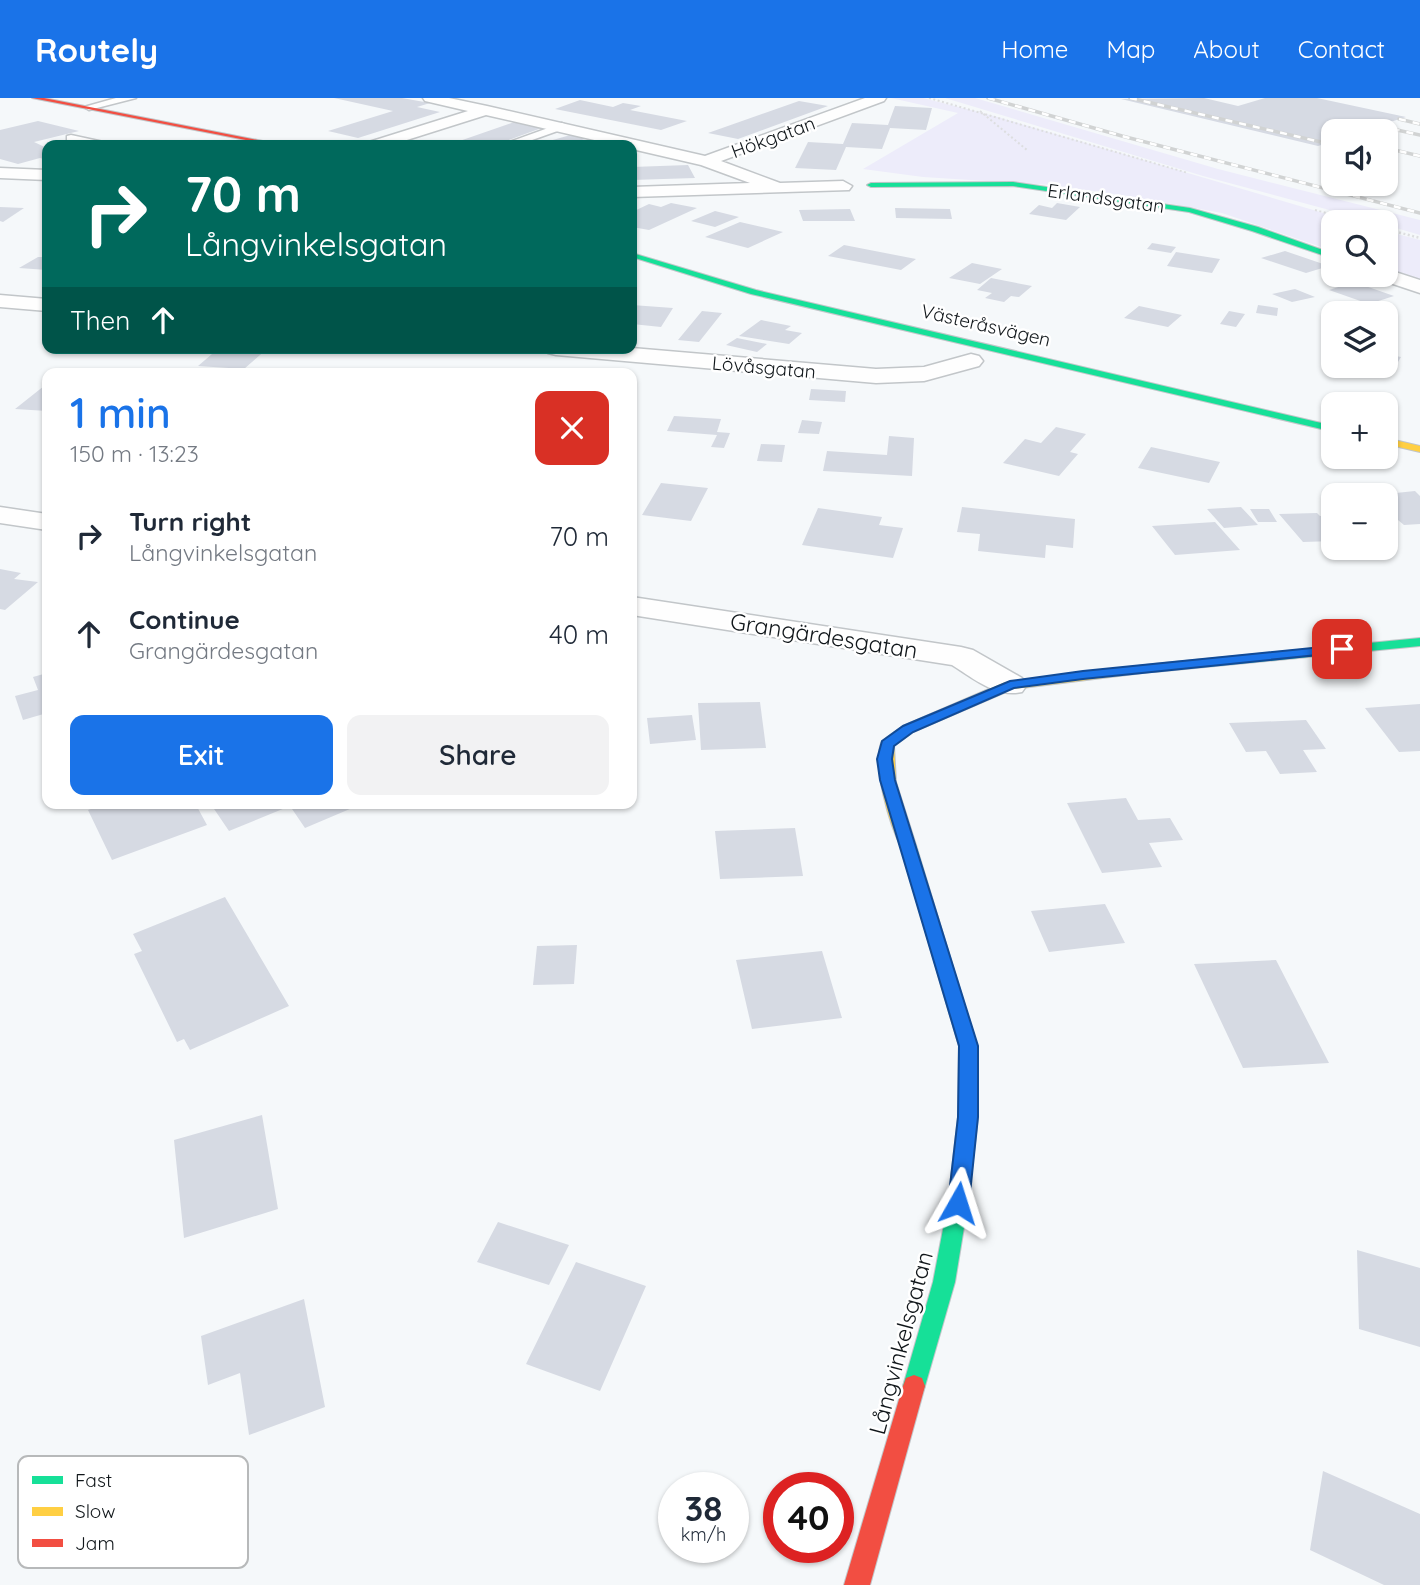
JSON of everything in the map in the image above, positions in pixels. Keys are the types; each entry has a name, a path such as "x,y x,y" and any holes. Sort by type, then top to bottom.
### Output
{"street":[{"path":"35,98 250,140"},
{"path":"430,98 620,140"},
{"name":"Hökgatan","path":"706,161 879,98"},
{"path":"402,140 513,102"},
{"path":"207,133 218,140"},
{"path":"637,144 706,161 778,188"},
{"path":"0,173 42,175"},
{"name":"Erlandsgatan","path":"872,185 1013,184 1190,210 1321,252"},
{"path":"637,192 843,186"},
{"name":"Västeråsvägen","path":"637,257 754,292 1321,426"},
{"path":"1398,279 1420,287"},
{"path":"0,301 42,305"},
{"name":"Lövåsgatan","path":"625,354 912,377 948,370 971,361"},
{"path":"1398,444 1420,449"},
{"path":"0,515 42,521"},
{"name":"Grangärdesgatan","path":"637,607 961,657 1010,685"},
{"name":"Långvinkelsgatan","path":"857,1585 944,1282 958,1203 968,1117 968,1046 888,780 885,759 887,744 908,729 1010,685 1083,675 1420,642"}],"lane":[{"path":"89,107 131,98"},
{"path":"521,140 562,126"},
{"path":"71,138 80,140"}],"path":[{"path":"929,98 1195,175"},
{"path":"1311,209 1321,212"},
{"path":"1398,232 1420,238"}],"shaded area":[{"path":"891,98 923,98 994,116 1321,212 1321,247 1222,213 1128,196 1051,185 923,177 863,169 958,113"},
{"path":"945,98 975,98 1218,169 1380,210 1329,210 1203,176"},
{"path":"1398,214 1420,220 1420,235 1398,229"},
{"path":"1398,234 1420,240 1420,282 1398,274"}],"building":[{"path":"334,98 402,98 430,103 417,107 440,112 358,138 328,131 393,111"},
{"path":"1204,98 1238,106 1265,98 1317,98 1406,117 1398,120 1321,119 1321,145 1318,146 1121,99"},
{"path":"580,100 613,107 623,103 641,106 630,110 687,121 661,130 555,109"},
{"path":"799,101 828,106 738,139 708,133"},
{"path":"895,106 932,108 926,130 890,128 882,149 846,147 836,170 795,168 808,142 843,144 852,123 888,125"},
{"path":"38,121 79,131 34,142 42,146 42,159 18,164 0,159 0,130"},
{"path":"517,121 547,126 509,140 462,140"},
{"path":"574,134 589,138 582,140 553,140"},
{"path":"688,165 695,178 637,180 637,167"},
{"path":"671,203 697,208 649,230 637,228 637,210 649,204 661,207"},
{"path":"1057,203 1080,207 1066,220 1029,214 1039,205 1052,208"},
{"path":"0,207 24,208 3,222 0,221"},
{"path":"895,208 950,209 952,219 896,218"},
{"path":"850,209 855,221 803,221 799,210"},
{"path":"715,211 739,217 715,227 691,221"},
{"path":"740,222 783,232 748,248 705,237"},
{"path":"1152,243 1176,247 1171,253 1147,249"},
{"path":"844,245 916,259 901,270 828,256"},
{"path":"1285,251 1321,263 1321,268 1306,273 1261,258"},
{"path":"1176,252 1220,259 1212,273 1167,266"},
{"path":"38,257 42,257 42,270 19,268"},
{"path":"972,263 1002,269 980,284 949,278"},
{"path":"991,278 1032,286 1019,297 1011,296 1004,302 985,298 992,293 977,290"},
{"path":"1338,287 1368,287 1394,296 1378,301 1360,301 1329,290"},
{"path":"1295,289 1315,297 1292,302 1272,294"},
{"path":"637,305 673,308 661,327 637,325"},
{"path":"1258,305 1278,308 1277,316 1256,313"},
{"path":"1139,306 1182,315 1168,327 1124,318"},
{"path":"702,311 722,313 699,342 678,340"},
{"path":"1229,311 1245,314 1236,327 1220,324"},
{"path":"761,320 791,326 785,330 802,333 789,344 739,336"},
{"path":"737,338 767,344 757,352 726,345"},
{"path":"212,354 261,354 245,368 198,366"},
{"path":"42,388 42,411 15,409"},
{"path":"811,389 846,391 845,402 809,400"},
{"path":"674,416 721,419 717,432 730,433 724,448 711,447 717,435 667,431"},
{"path":"802,420 822,422 819,434 798,433"},
{"path":"1056,427 1086,434 1070,452 1078,454 1059,476 1003,463 1025,439 1041,443"},
{"path":"889,436 914,438 912,476 823,471 827,451 887,455"},
{"path":"761,444 785,445 782,462 757,461"},
{"path":"1151,447 1220,462 1209,483 1138,468"},
{"path":"661,483 708,488 691,521 642,515"},
{"path":"1415,491 1420,496 1420,524 1404,525 1398,520 1398,493"},
{"path":"962,507 1075,519 1073,548 1046,545 1045,558 978,551 980,534 957,532"},
{"path":"1241,507 1258,525 1224,528 1207,509"},
{"path":"818,508 882,517 879,525 903,528 893,558 802,545"},
{"path":"1250,509 1269,509 1277,522 1258,522"},
{"path":"1317,513 1321,516 1321,541 1303,542 1279,514"},
{"path":"1215,522 1240,550 1175,555 1152,526"},
{"path":"0,569 21,573 14,579 38,582 5,610 0,609"},
{"path":"42,674 42,714 23,720 15,696 38,690 33,677"},
{"path":"760,702 766,748 701,750 698,703"},
{"path":"1420,704 1420,751 1399,752 1365,708"},
{"path":"692,715 696,740 650,744 647,718"},
{"path":"1306,720 1326,749 1303,750 1317,772 1280,774 1266,751 1246,752 1229,723"},
{"path":"1126,798 1138,820 1170,818 1183,840 1149,843 1162,867 1102,873 1067,803"},
{"path":"198,809 207,825 112,860 88,810"},
{"path":"214,809 283,809 229,831"},
{"path":"292,809 350,809 305,828"},
{"path":"795,828 803,876 720,879 715,831"},
{"path":"225,897 289,1006 190,1050 184,1039 177,1042 134,954 142,951 133,934"},
{"path":"1105,904 1125,943 1049,952 1031,911"},
{"path":"577,945 574,984 533,985 537,946"},
{"path":"822,951 842,1018 752,1029 736,960"},
{"path":"1276,960 1329,1063 1243,1068 1194,964"},
{"path":"262,1115 278,1209 184,1238 174,1140"},
{"path":"498,1222 569,1245 549,1285 477,1262"},
{"path":"1357,1250 1420,1268 1420,1347 1359,1329"},
{"path":"576,1262 646,1286 600,1391 526,1364"},
{"path":"304,1299 325,1407 249,1435 240,1373 208,1385 201,1336"},
{"path":"1323,1471 1420,1514 1420,1585 1384,1585 1310,1550"}],"railway":[{"path":"988,98 1122,136 1420,213"},
{"path":"1130,98 1321,142"},
{"path":"1399,119 1420,124"},
{"path":"1398,130 1420,135"},
{"path":"1398,151 1420,156"}],"traffic: fast":[{"path":"871,185 1013,184 1190,210 1321,252"},
{"path":"637,257 754,292 1321,426"},
{"path":"1154,668 1420,642"},
{"path":"908,845 968,1046 968,1117 958,1203 944,1282 914,1386"}],"traffic: slow":[{"path":"1398,444 1420,449"},
{"path":"908,845 889,782 887,744 908,729 1010,685 1154,668"}],"traffic: jam":[{"path":"35,98 254,140"},
{"path":"857,1585 914,1386"}],"route":[{"path":"958,1203 968,1117 968,1046 888,780 885,759 887,744 908,729 1010,685 1342,649"}]}
